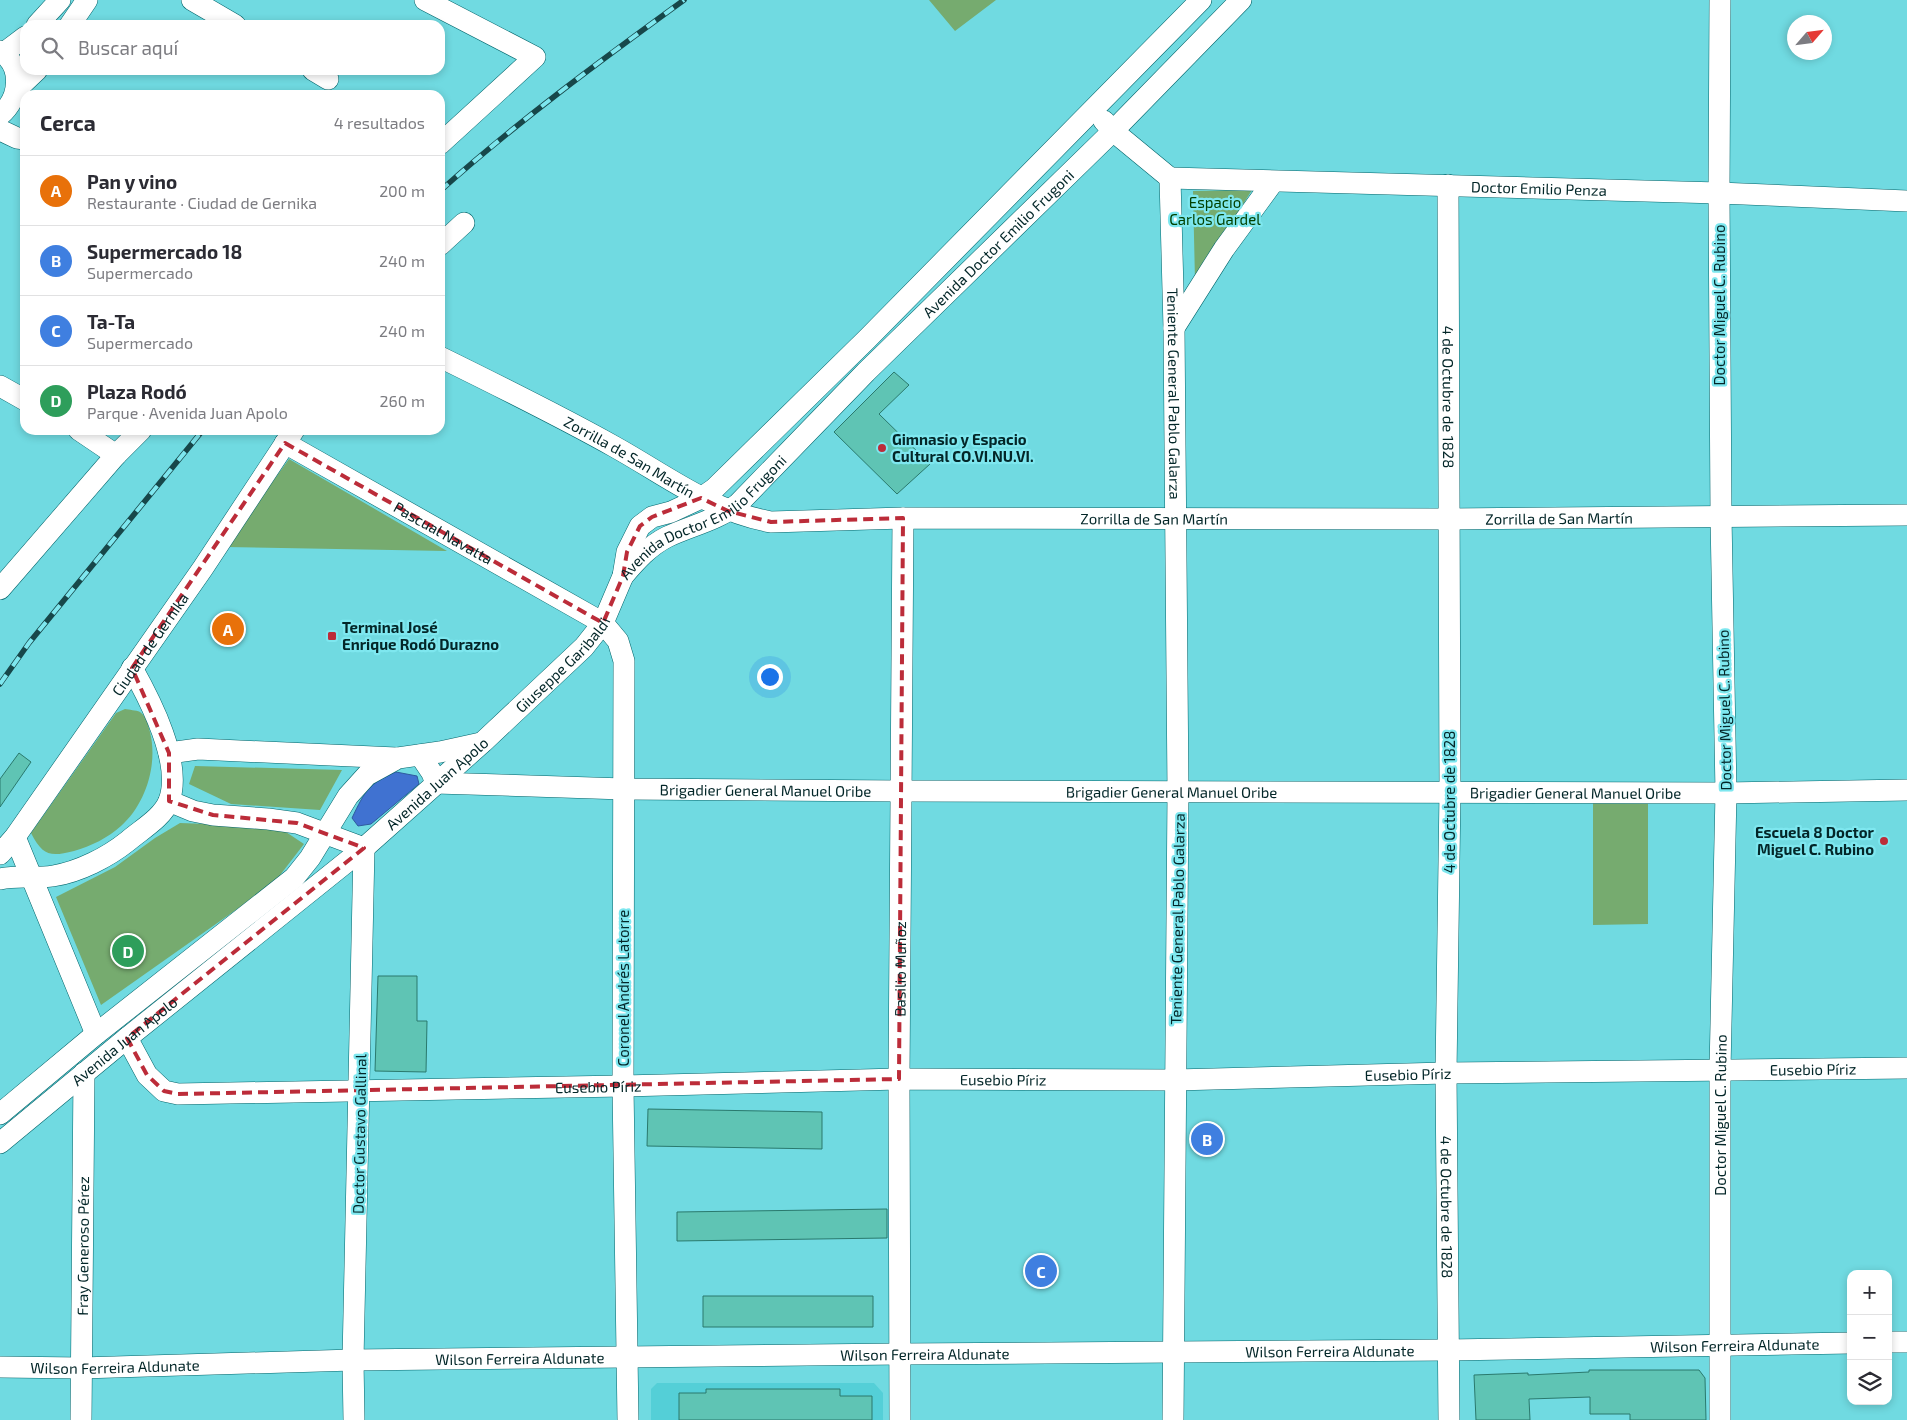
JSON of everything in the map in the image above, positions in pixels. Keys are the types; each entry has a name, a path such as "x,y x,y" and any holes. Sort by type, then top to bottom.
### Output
{"street":[{"path":"42,20 60,0"},
{"path":"73,20 87,0"},
{"path":"192,0 226,20"},
{"path":"425,0 536,57 445,139"},
{"name":"Avenida Doctor Emilio Frugoni","path":"623,576 627,552 640,526 652,516 671,512 701,498 714,489 867,339 1201,0"},
{"name":"Avenida Doctor Emilio Frugoni","path":"623,576 647,550 666,538 728,511 883,356 1113,132 1241,0"},
{"name":"Doctor Miguel C. Rubino","path":"1720,0 1718,193 1726,793 1720,1070 1718,1345 1720,1420"},
{"path":"0,116 18,101 17,79 14,69 2,52 20,40"},
{"path":"25,90 34,75"},
{"path":"1094,110 1113,132 1170,178"},
{"path":"0,130 20,138"},
{"name":"Doctor Emilio Penza","path":"1170,178 1718,193 1907,201"},
{"name":"Teniente General Pablo Galarza","path":"1170,178 1174,328 1178,792 1174,1420"},
{"path":"1174,328 1224,249 1273,182"},
{"name":"4 de Octubre de 1828","path":"1448,185 1450,791 1446,1073 1449,1420"},
{"path":"445,240 464,223"},
{"path":"867,339 883,356"},
{"name":"Zorrilla de San Martín","path":"445,360 545,410 701,498 728,511 771,522 903,518 1448,519 1907,515"},
{"path":"0,386 20,397"},
{"path":"86,435 116,455"},
{"path":"0,589 116,455 136,435"},
{"name":"Pascual Navatta","path":"289,436 603,623"},
{"name":"Ciudad de Gernika","path":"0,854 15,837 203,568 289,436"},
{"path":"647,466 662,487 663,502 658,515"},
{"name":"Basilio Muñoz","path":"900,1420 903,518"},
{"name":"Giuseppe Garibaldi","path":"483,742 584,647 603,623 623,576"},
{"name":"Coronel Andrés Latorre","path":"603,623 618,641 624,661 623,1086 628,1420"},
{"path":"0,879 54,876 82,867 119,848 159,816 169,801 172,770 169,753 156,715 132,668"},
{"name":"Avenida Juan Apolo","path":"0,1114 96,1034 294,878 326,834 348,796 367,775 398,758 483,742"},
{"name":"Avenida Juan Apolo","path":"0,1143 127,1038 364,848 483,742"},
{"path":"169,753 198,749 398,758"},
{"path":"420,755 436,783"},
{"name":"Brigadier General Manuel Oribe","path":"436,783 624,789 901,791 1726,793 1907,790"},
{"path":"169,801 193,811 213,815 268,819 297,824 364,848"},
{"path":"15,837 96,1034"},
{"name":"Doctor Gustavo Gallinal","path":"354,1420 353,1360 364,848"},
{"name":"Eusebio Píriz","path":"127,1038 147,1075 164,1091 178,1094 900,1079 1175,1080 1446,1073 1907,1068"},
{"name":"Fray Generoso Pérez","path":"81,1420 84,1073"},
{"path":"1892,1342 1907,1342"},
{"name":"Wilson Ferreira Aldunate","path":"0,1367 81,1368 353,1360 1173,1351 1448,1350 1847,1343"}],"highlighted area":[{"path":"285,443 603,623 623,576 627,552 640,526 652,517 701,498 728,511 771,522 903,518 899,1079 178,1094 164,1091 147,1075 127,1038 364,848 297,823 213,815 169,801 169,753 132,668"}],"shaded area":[{"path":"396,772 417,776 419,784 371,824 358,826 352,818 368,789 379,780"},
{"path":"657,1383 874,1383 883,1393 883,1420 651,1420 651,1389"}],"green space":[{"path":"929,0 996,0 955,31"},
{"name":"Espacio Carlos Gardel","path":"1252,190 1195,281 1193,191"},
{"path":"289,459 447,551 225,547"},
{"path":"125,709 138,711 144,716 149,727 152,744 151,770 148,783 137,807 121,826 99,841 74,851 59,854 48,853 39,846 31,833 116,713"},
{"path":"195,766 342,770 320,810 231,804 189,784"},
{"path":"1593,801 1648,802 1648,924 1593,925"},
{"path":"180,823 260,826 286,832 304,844 274,883 101,1005 56,897 115,867 155,838"}],"building":[{"name":"Gimnasio y Espacio Cultural CO.VI.NU.VI.","path":"894,372 909,385 879,414 930,464 897,494 834,432"},
{"path":"19,753 31,762 0,807 0,779"},
{"path":"378,976 417,976 417,1021 427,1021 426,1072 375,1071"},
{"path":"648,1109 822,1112 822,1149 647,1146"},
{"path":"887,1209 887,1238 677,1241 677,1212"},
{"path":"703,1296 873,1296 873,1327 703,1327"},
{"path":"1589,1370 1699,1370 1705,1378 1706,1420 1630,1420 1630,1414 1590,1414 1590,1397 1529,1399 1530,1420 1476,1420 1474,1375 1528,1373 1528,1375 1589,1372"},
{"path":"706,1389 840,1389 840,1396 872,1396 872,1420 679,1420 679,1393 706,1393"}],"railway":[{"path":"445,187 529,116 684,0"},
{"path":"0,684 29,643 199,435"}],"place":[{"name":"Gimnasio y Espacio Cultural CO.VI.NU.VI.","path":"882,448"},
{"name":"Pan y vino","path":"228,629"},
{"name":"Terminal José Enrique Rodó Durazno","path":"332,636"},
{"name":"Escuela 8 Doctor Miguel C. Rubino","path":"1884,841"},
{"name":"Plaza Rodó","path":"128,951"},
{"name":"Supermercado 18","path":"1207,1139"},
{"name":"Ta-Ta","path":"1041,1271"}]}
